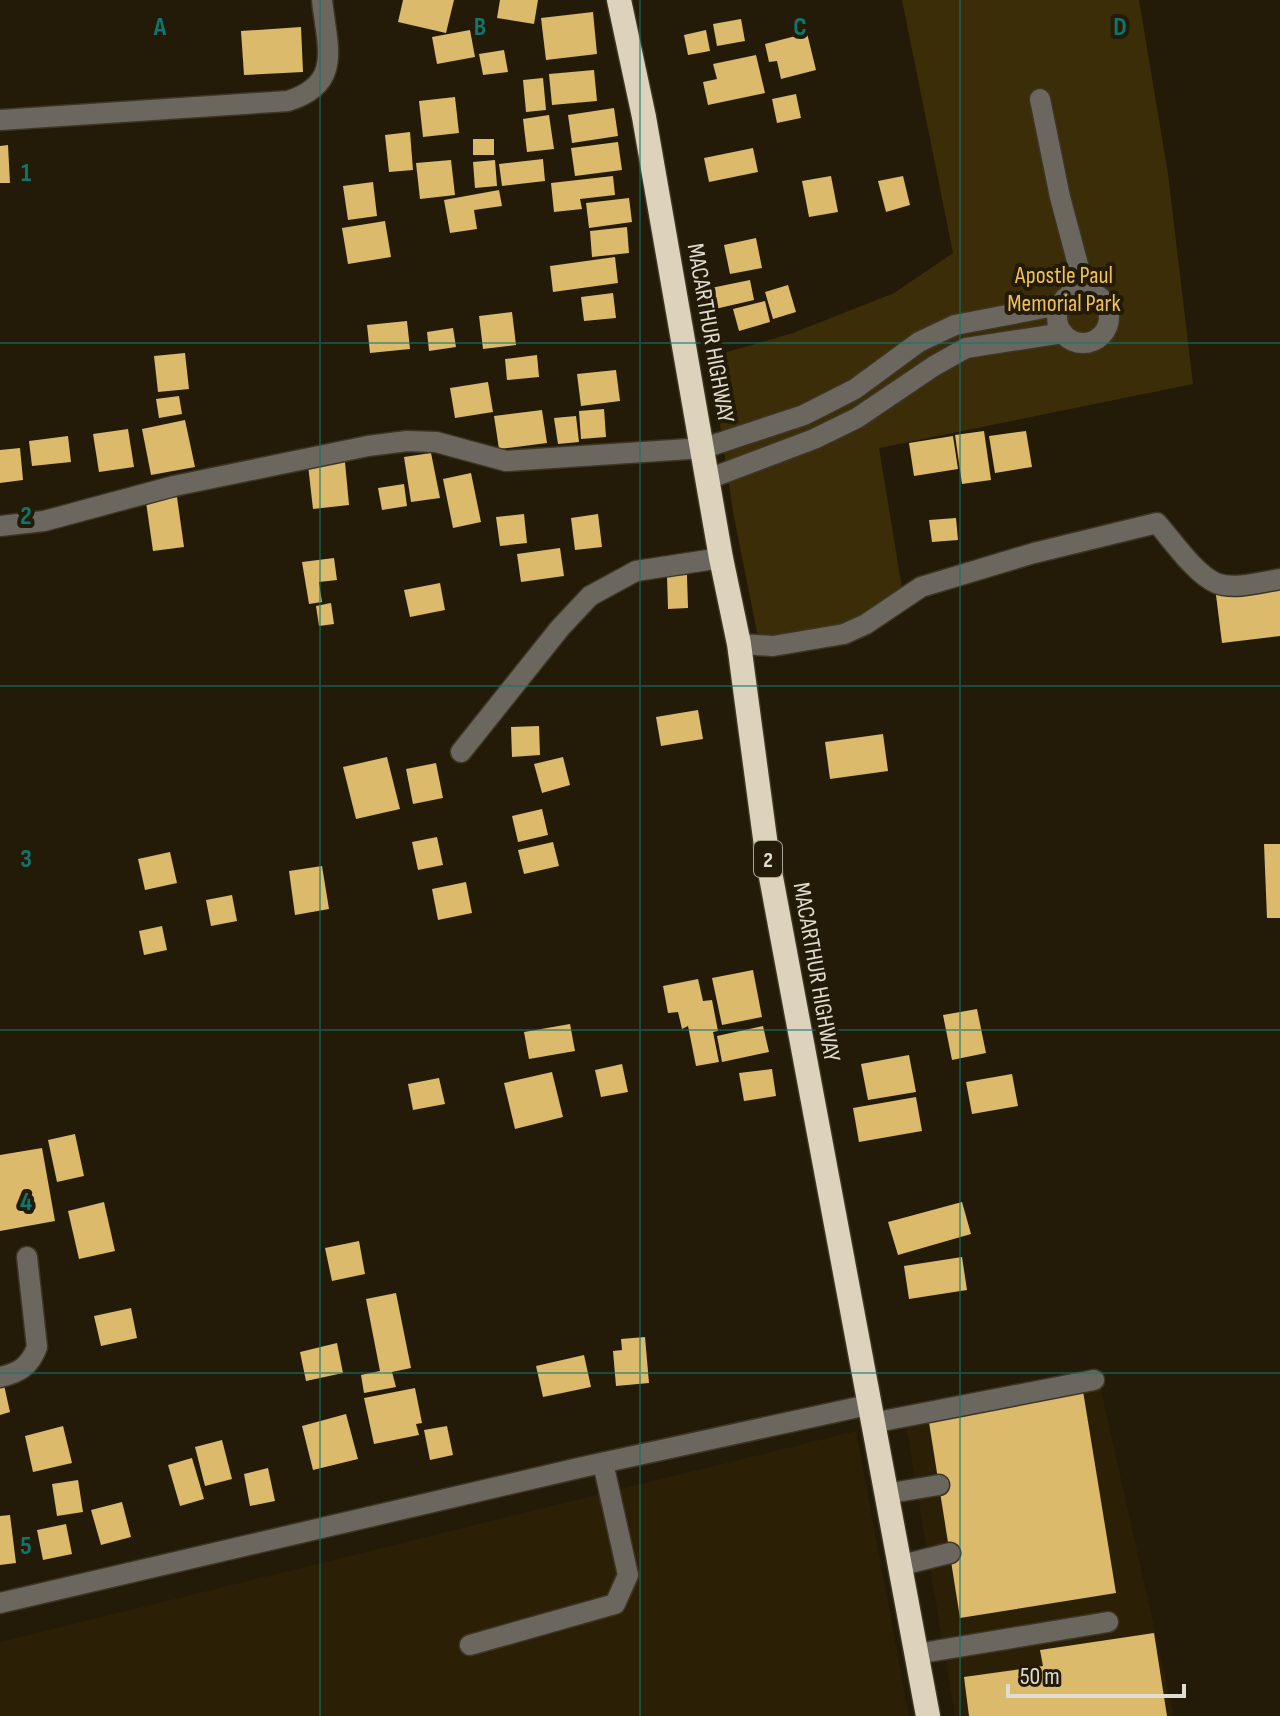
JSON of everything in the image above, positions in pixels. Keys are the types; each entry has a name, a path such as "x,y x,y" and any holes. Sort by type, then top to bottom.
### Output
{"highway":[{"name":"MACARTHUR HIGHWAY","path":"619,0 644,117 721,558 739,644 768,861 928,1716"}],"street":[{"path":"0,120 288,101 303,96 320,85 325,72 328,56 322,0"},
{"path":"1040,99 1060,197 1085,291"},
{"path":"1085,291 1095,294 1108,309 1106,328 1091,341 1081,342 1071,340 1063,333 1057,315 1066,297 1085,291"},
{"path":"0,526 44,521 174,486 368,446 407,441 436,442 506,461 704,448 804,415 855,389 919,342 955,325 1060,305"},
{"path":"955,325 966,348"},
{"path":"708,479 814,439 857,418 966,348 1063,333"},
{"path":"804,415 814,439"},
{"path":"759,430 768,457"},
{"path":"739,644 773,646 828,639 866,624 921,587 1034,553 1157,523 1200,572 1217,584 1280,579"},
{"path":"461,752 560,628 590,596 636,571 721,558"},
{"path":"0,1377 22,1370 37,1347 27,1257"},
{"path":"0,1603 603,1463 870,1414 1094,1380"},
{"path":"470,1645 615,1604 628,1575 603,1463"},
{"path":"885,1494 939,1485"},
{"path":"898,1566 950,1553"},
{"path":"916,1654 1108,1622"}],"shaded area":[{"path":"1099,1381 1174,1716 955,1716 905,1419"},
{"path":"856,1431 909,1716 0,1716 0,1642"}],"green space":[{"name":"Apostle Paul Memorial Park","path":"902,0 1139,0 1168,174 1193,384 879,448 902,588 846,627 759,642 733,512 710,357 793,333 894,293 953,253"}],"building":[{"path":"403,0 454,0 446,33 398,22"},
{"path":"500,0 538,0 534,24 497,18"},
{"path":"593,12 597,54 546,60 541,18"},
{"path":"741,19 745,41 717,46 713,24"},
{"path":"301,27 303,72 244,75 241,31"},
{"path":"470,30 475,57 437,64 432,37"},
{"path":"706,30 710,51 688,55 684,35"},
{"path":"807,33 816,70 781,79 777,61 769,62 765,44"},
{"path":"504,50 508,72 483,75 479,54"},
{"path":"756,55 765,93 708,105 703,82 717,79 713,64"},
{"path":"594,70 597,101 552,105 549,74"},
{"path":"543,78 546,110 526,112 523,80"},
{"path":"796,94 801,118 777,123 772,99"},
{"path":"455,97 459,133 423,137 419,101"},
{"path":"614,108 618,136 572,143 568,115"},
{"path":"549,115 554,149 527,152 523,119"},
{"path":"410,132 413,170 389,172 385,135"},
{"path":"473,139 494,139 494,155 473,155"},
{"path":"618,142 622,170 575,176 571,148"},
{"path":"8,145 10,183 0,183 0,146"},
{"path":"753,148 758,172 709,182 704,158"},
{"path":"543,159 545,181 502,186 499,164"},
{"path":"451,160 455,195 420,199 416,163"},
{"path":"495,160 497,186 475,188 473,162"},
{"path":"613,176 615,195 580,199 582,209 554,212 551,183"},
{"path":"831,176 838,212 809,217 802,181"},
{"path":"903,176 910,205 886,212 878,181"},
{"path":"373,182 377,216 348,220 343,186"},
{"path":"499,190 502,206 474,210 477,229 450,233 444,200"},
{"path":"629,198 632,222 589,228 586,203"},
{"path":"385,221 391,257 348,264 342,228"},
{"path":"627,227 629,253 592,257 590,231"},
{"path":"756,238 762,268 730,274 724,245"},
{"path":"615,257 618,283 553,292 550,266"},
{"path":"750,280 754,300 715,309 711,288"},
{"path":"788,285 796,312 773,319 765,292"},
{"path":"613,293 616,318 584,321 581,297"},
{"path":"765,301 770,322 739,331 733,309"},
{"path":"512,312 516,345 483,349 479,316"},
{"path":"407,321 410,349 370,353 367,325"},
{"path":"453,328 456,347 429,351 427,332"},
{"path":"185,353 189,389 158,392 154,356"},
{"path":"537,355 539,377 507,380 505,359"},
{"path":"616,370 620,401 581,406 577,374"},
{"path":"488,382 493,412 455,418 450,388"},
{"path":"179,396 182,414 159,418 156,399"},
{"path":"604,409 606,437 581,439 579,411"},
{"path":"542,410 547,443 499,449 494,416"},
{"path":"576,416 579,442 558,444 554,418"},
{"path":"185,420 195,467 151,475 142,429"},
{"path":"128,429 134,467 99,472 93,434"},
{"path":"984,431 991,480 962,484 955,435"},
{"path":"1026,431 1032,467 995,473 989,436"},
{"path":"68,436 71,462 32,466 29,441"},
{"path":"953,436 958,469 914,476 909,443"},
{"path":"20,448 23,480 0,483 0,450"},
{"path":"431,453 440,498 411,502 404,457"},
{"path":"345,462 349,505 313,509 308,465"},
{"path":"471,473 481,522 453,528 443,479"},
{"path":"404,484 407,506 382,510 378,488"},
{"path":"177,497 184,547 153,551 146,502"},
{"path":"524,514 527,543 500,546 496,517"},
{"path":"598,514 602,547 575,550 571,518"},
{"path":"956,518 958,540 932,542 929,520"},
{"path":"560,548 564,576 521,582 517,554"},
{"path":"334,558 337,580 319,582 322,602 309,604 302,562"},
{"path":"687,575 688,608 668,609 667,576"},
{"path":"440,583 445,610 410,617 404,590"},
{"path":"1280,587 1280,636 1222,643 1216,595"},
{"path":"331,603 334,624 319,626 316,606"},
{"path":"698,710 703,739 661,746 656,717"},
{"path":"539,726 540,755 512,757 511,727"},
{"path":"883,734 888,771 830,779 825,742"},
{"path":"387,757 400,809 356,819 343,767"},
{"path":"563,757 570,785 542,793 534,764"},
{"path":"436,763 443,798 413,804 406,769"},
{"path":"542,809 548,835 518,842 512,816"},
{"path":"437,837 443,865 418,870 412,842"},
{"path":"553,842 559,866 524,874 518,850"},
{"path":"1264,844 1280,844 1280,918 1267,918"},
{"path":"170,852 177,883 145,890 138,859"},
{"path":"322,866 329,909 295,915 289,871"},
{"path":"466,882 472,913 438,920 432,889"},
{"path":"232,895 237,921 211,926 206,900"},
{"path":"162,926 167,950 144,955 139,931"},
{"path":"753,970 762,1017 722,1025 712,978"},
{"path":"698,979 703,1001 712,1000 718,1031 713,1032 719,1062 696,1066 688,1026 682,1029 678,1012 668,1013 663,986"},
{"path":"977,1009 986,1053 952,1060 943,1015"},
{"path":"570,1024 575,1051 529,1059 524,1032"},
{"path":"763,1026 769,1052 722,1062 717,1036"},
{"path":"909,1055 916,1092 868,1100 861,1064"},
{"path":"622,1064 628,1092 601,1097 595,1070"},
{"path":"772,1069 776,1096 744,1101 739,1073"},
{"path":"552,1072 563,1117 515,1129 504,1083"},
{"path":"1012,1074 1018,1106 972,1114 966,1082"},
{"path":"439,1078 445,1104 413,1110 408,1084"},
{"path":"916,1097 922,1131 859,1142 853,1108"},
{"path":"75,1134 84,1176 57,1182 48,1140"},
{"path":"42,1148 55,1221 0,1231 0,1155"},
{"path":"104,1202 115,1251 79,1259 68,1211"},
{"path":"962,1202 971,1234 898,1255 888,1222"},
{"path":"359,1241 365,1274 332,1281 325,1248"},
{"path":"962,1257 967,1290 909,1299 904,1266"},
{"path":"396,1293 411,1368 392,1372 396,1387 364,1393 361,1375 380,1371 366,1299"},
{"path":"131,1308 137,1338 101,1346 94,1316"},
{"path":"645,1337 649,1383 616,1386 613,1351 622,1350 621,1339"},
{"path":"337,1343 343,1373 306,1381 300,1352"},
{"path":"584,1355 591,1387 543,1397 536,1366"},
{"path":"4,1385 10,1412 0,1415 0,1386"},
{"path":"415,1388 422,1423 416,1424 419,1435 374,1444 364,1398"},
{"path":"1083,1391 1116,1593 960,1618 928,1416"},
{"path":"346,1414 358,1459 313,1470 302,1426"},
{"path":"63,1426 72,1463 33,1472 25,1436"},
{"path":"447,1426 453,1455 430,1460 424,1430"},
{"path":"222,1440 232,1479 205,1486 195,1447"},
{"path":"192,1458 204,1499 180,1506 168,1465"},
{"path":"268,1468 275,1501 250,1506 244,1474"},
{"path":"78,1480 83,1512 57,1516 52,1484"},
{"path":"122,1502 131,1537 101,1545 91,1510"},
{"path":"10,1515 16,1563 0,1565 0,1516"},
{"path":"66,1524 72,1554 43,1560 37,1530"},
{"path":"1154,1633 1167,1716 969,1716 964,1677 1043,1666 1040,1650"}]}
